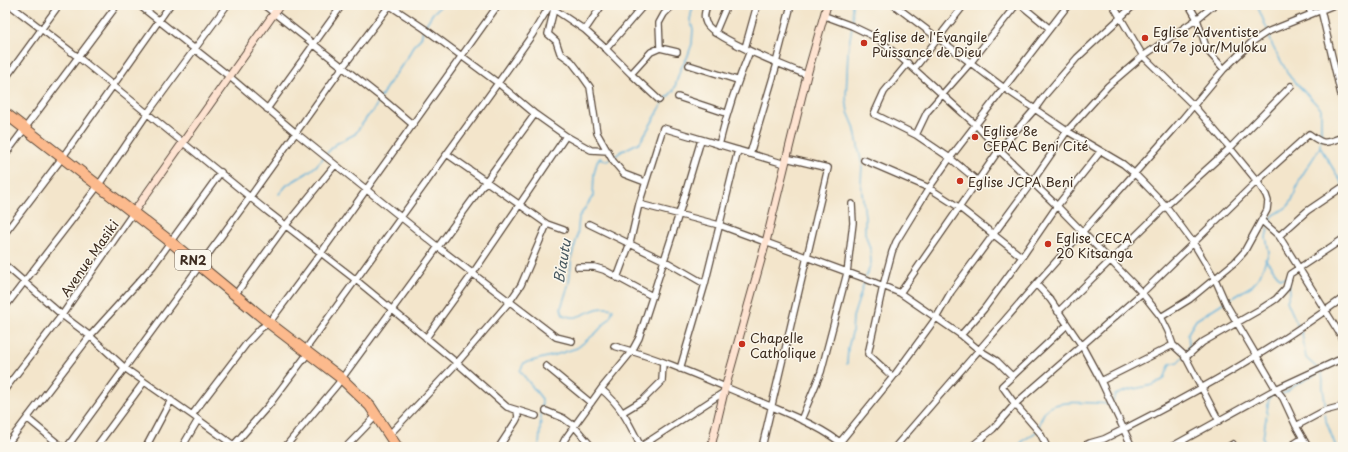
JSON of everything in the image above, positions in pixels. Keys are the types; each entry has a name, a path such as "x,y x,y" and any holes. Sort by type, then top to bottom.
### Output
{"highway":[{"name":"RN2","path":"5,113 171,242 269,323 341,378 363,398 397,447"}],"street":[{"path":"10,5 78,57 250,197 356,280 391,310 457,362 507,407 536,416"},
{"path":"5,79 59,5"},
{"path":"5,155 24,127 117,5"},
{"path":"139,5 230,77 335,165 438,247 556,337 572,341"},
{"path":"5,232 62,158 170,5"},
{"path":"5,307 98,186 147,114 227,5"},
{"path":"264,5 342,68 381,97 412,124"},
{"path":"133,213 184,143 280,5"},
{"path":"267,109 342,5"},
{"path":"67,447 126,369 342,68 389,5 424,28 498,83 535,114 566,136 591,150 611,157"},
{"path":"192,415 247,343 261,328 269,323 321,253 498,5"},
{"path":"585,30 602,5"},
{"path":"606,49 644,5"},
{"path":"660,48 659,23 664,14 673,5"},
{"path":"707,5 704,13 706,23 715,33 777,64 807,75"},
{"path":"719,145 726,113 747,50 758,5"},
{"path":"750,154 777,64 791,5"},
{"path":"711,447 725,389 766,242 807,75 827,5"},
{"path":"894,5 1004,88 1067,131 1100,152 1123,164 1135,174 1166,206 1194,244 1215,279 1225,302 1280,393 1308,447"},
{"path":"914,69 964,5"},
{"path":"916,135 927,112 971,62 1016,5"},
{"path":"1021,5 1049,28"},
{"path":"893,377 868,354 883,286 896,242 929,188 950,158 1068,5"},
{"path":"1113,5 1143,56 1194,106 1257,181 1268,201 1267,210 1262,221 1244,252 1235,262 1190,299 1161,317"},
{"path":"900,293 999,150 1077,58 1134,5"},
{"path":"1189,5 1197,19 1207,50 1224,69"},
{"path":"838,444 893,377 936,318 951,292 1032,182 1067,131 1108,86 1143,56 1197,19 1214,5"},
{"path":"1308,5 1311,14"},
{"path":"894,447 1036,284 1135,174 1224,69 1252,42 1268,32 1334,5"},
{"path":"550,6 585,30 659,100"},
{"path":"5,265 62,315 90,336 126,369 234,446 269,405 356,280 532,35 550,6"},
{"path":"550,6 548,34 556,41 560,53 571,61 590,87 598,133 611,157 624,174 645,182"},
{"path":"715,33 726,8"},
{"path":"1321,10 1343,103"},
{"path":"825,16 853,26 877,38 908,63 976,125 999,150 1083,232 1142,293 1161,317 1173,345 1185,358 1219,421"},
{"path":"631,74 651,52 660,48 677,52"},
{"path":"908,63 884,92 874,114 916,135 950,158 978,181"},
{"path":"689,65 738,80"},
{"path":"1058,312 1166,206 1230,148 1291,86"},
{"path":"678,97 726,113"},
{"path":"285,447 341,378 535,114"},
{"path":"617,278 630,243 645,182 663,128 750,154 828,168 762,447"},
{"path":"971,447 993,429 1015,404 1142,293 1257,181 1309,134 1321,142 1343,137"},
{"path":"426,338 473,273 566,136"},
{"path":"560,447 601,389 632,351 639,338 665,261 701,140"},
{"path":"680,369 705,284 738,150"},
{"path":"961,335 984,309 1057,206 1100,152"},
{"path":"446,154 519,206 547,224 564,230"},
{"path":"864,160 929,188 960,208 1022,257"},
{"path":"235,295 286,225 335,165"},
{"path":"6,447 90,336 153,266 221,172"},
{"path":"1279,236 1307,211 1340,188"},
{"path":"639,204 719,225 900,293 961,335 979,350 997,361 1012,376"},
{"path":"802,420 821,372 847,273 852,224 852,204"},
{"name":"Avenue Masiki","path":"5,389 62,315 133,213"},
{"path":"1262,221 1279,236 1343,339"},
{"path":"389,435 457,362 510,301 521,285 547,224"},
{"path":"589,224 665,261 705,284"},
{"path":"1185,358 1203,342 1276,299 1286,288 1290,274 1343,239"},
{"path":"578,267 594,267 604,270 652,296"},
{"path":"1036,284 1050,299 1082,346 1101,381 1132,447"},
{"path":"1081,447 1090,442 1104,439 1202,388 1300,329 1343,298"},
{"path":"1047,447 1038,431 1002,386 1067,324"},
{"path":"1101,381 1173,345"},
{"path":"614,346 663,362 802,420 838,444 846,447"},
{"path":"1171,447 1219,421 1280,393 1318,369 1343,358"},
{"path":"623,412 643,400 662,381 663,362"},
{"path":"546,366 591,403"},
{"path":"96,447 144,382"},
{"path":"601,389 611,397 623,412 641,447 725,389"},
{"path":"146,447 171,400"},
{"path":"1296,426 1324,411 1343,406"},
{"path":"499,447 518,417 517,411"},
{"path":"546,411 563,418 574,426 592,447"},
{"path":"346,447 376,415"},
{"path":"27,418 62,447"},
{"path":"182,447 198,420"},
{"path":"1289,447 1303,438"}],"waterway":[{"path":"425,26 433,13 442,5"},
{"name":"Biautu","path":"614,157 640,142 663,102 674,90 680,70 687,58 692,44 693,29 690,20 693,5"},
{"path":"852,5 853,24"},
{"path":"1257,5 1267,29"},
{"path":"852,27 848,51 846,98 848,112 854,126 862,165 861,183 865,217 865,233 870,249 871,263 866,277"},
{"path":"326,154 336,144 355,134 373,111 386,88 409,55 413,46 421,38 423,30"},
{"path":"1268,33 1273,47 1290,77 1321,109 1321,140"},
{"path":"1269,226 1272,218 1285,209 1290,203 1301,177 1320,147 1320,143"},
{"path":"1320,147 1343,185"},
{"path":"279,194 287,185 307,173 324,157"},
{"name":"Biautu","path":"539,447 542,399 520,371 524,363 577,348 596,333 610,318 613,309 602,308 573,317 563,315 561,308 569,283 572,255 577,238 579,217 593,196 594,174 597,161 600,158 607,161 610,159"},
{"path":"1227,301 1253,285 1260,275 1269,252 1266,237 1268,229"},
{"path":"1265,259 1280,278 1286,278"},
{"path":"847,364 853,317 865,280"},
{"path":"1289,283 1290,293 1287,301 1298,326"},
{"path":"1186,354 1189,346 1188,333 1196,320 1224,302"},
{"path":"1300,330 1306,358 1317,368"},
{"path":"1113,401 1115,395 1129,390 1153,385 1164,379 1170,364 1178,362 1183,357"},
{"path":"1320,370 1323,378 1325,409"},
{"path":"1282,394 1318,373"},
{"path":"1261,447 1265,443 1263,438 1269,398 1272,395 1278,395"},
{"path":"1038,429 1044,413 1052,406 1077,402 1110,404"},
{"path":"1325,413 1326,421 1336,447"},
{"path":"1017,447 1036,432"}],"place":[{"name":"Eglise Adventiste du 7e jour/Muloku","path":"1145,38"},
{"name":"Église de l'Evangile Puissance de Dieu","path":"864,43"},
{"name":"Eglise 8e CEPAC Beni Cité","path":"975,137"},
{"name":"Eglise JCPA Beni","path":"960,181"},
{"name":"Eglise CECA 20 Kitsanga","path":"1048,244"},
{"name":"Chapelle Catholique","path":"742,344"}]}
